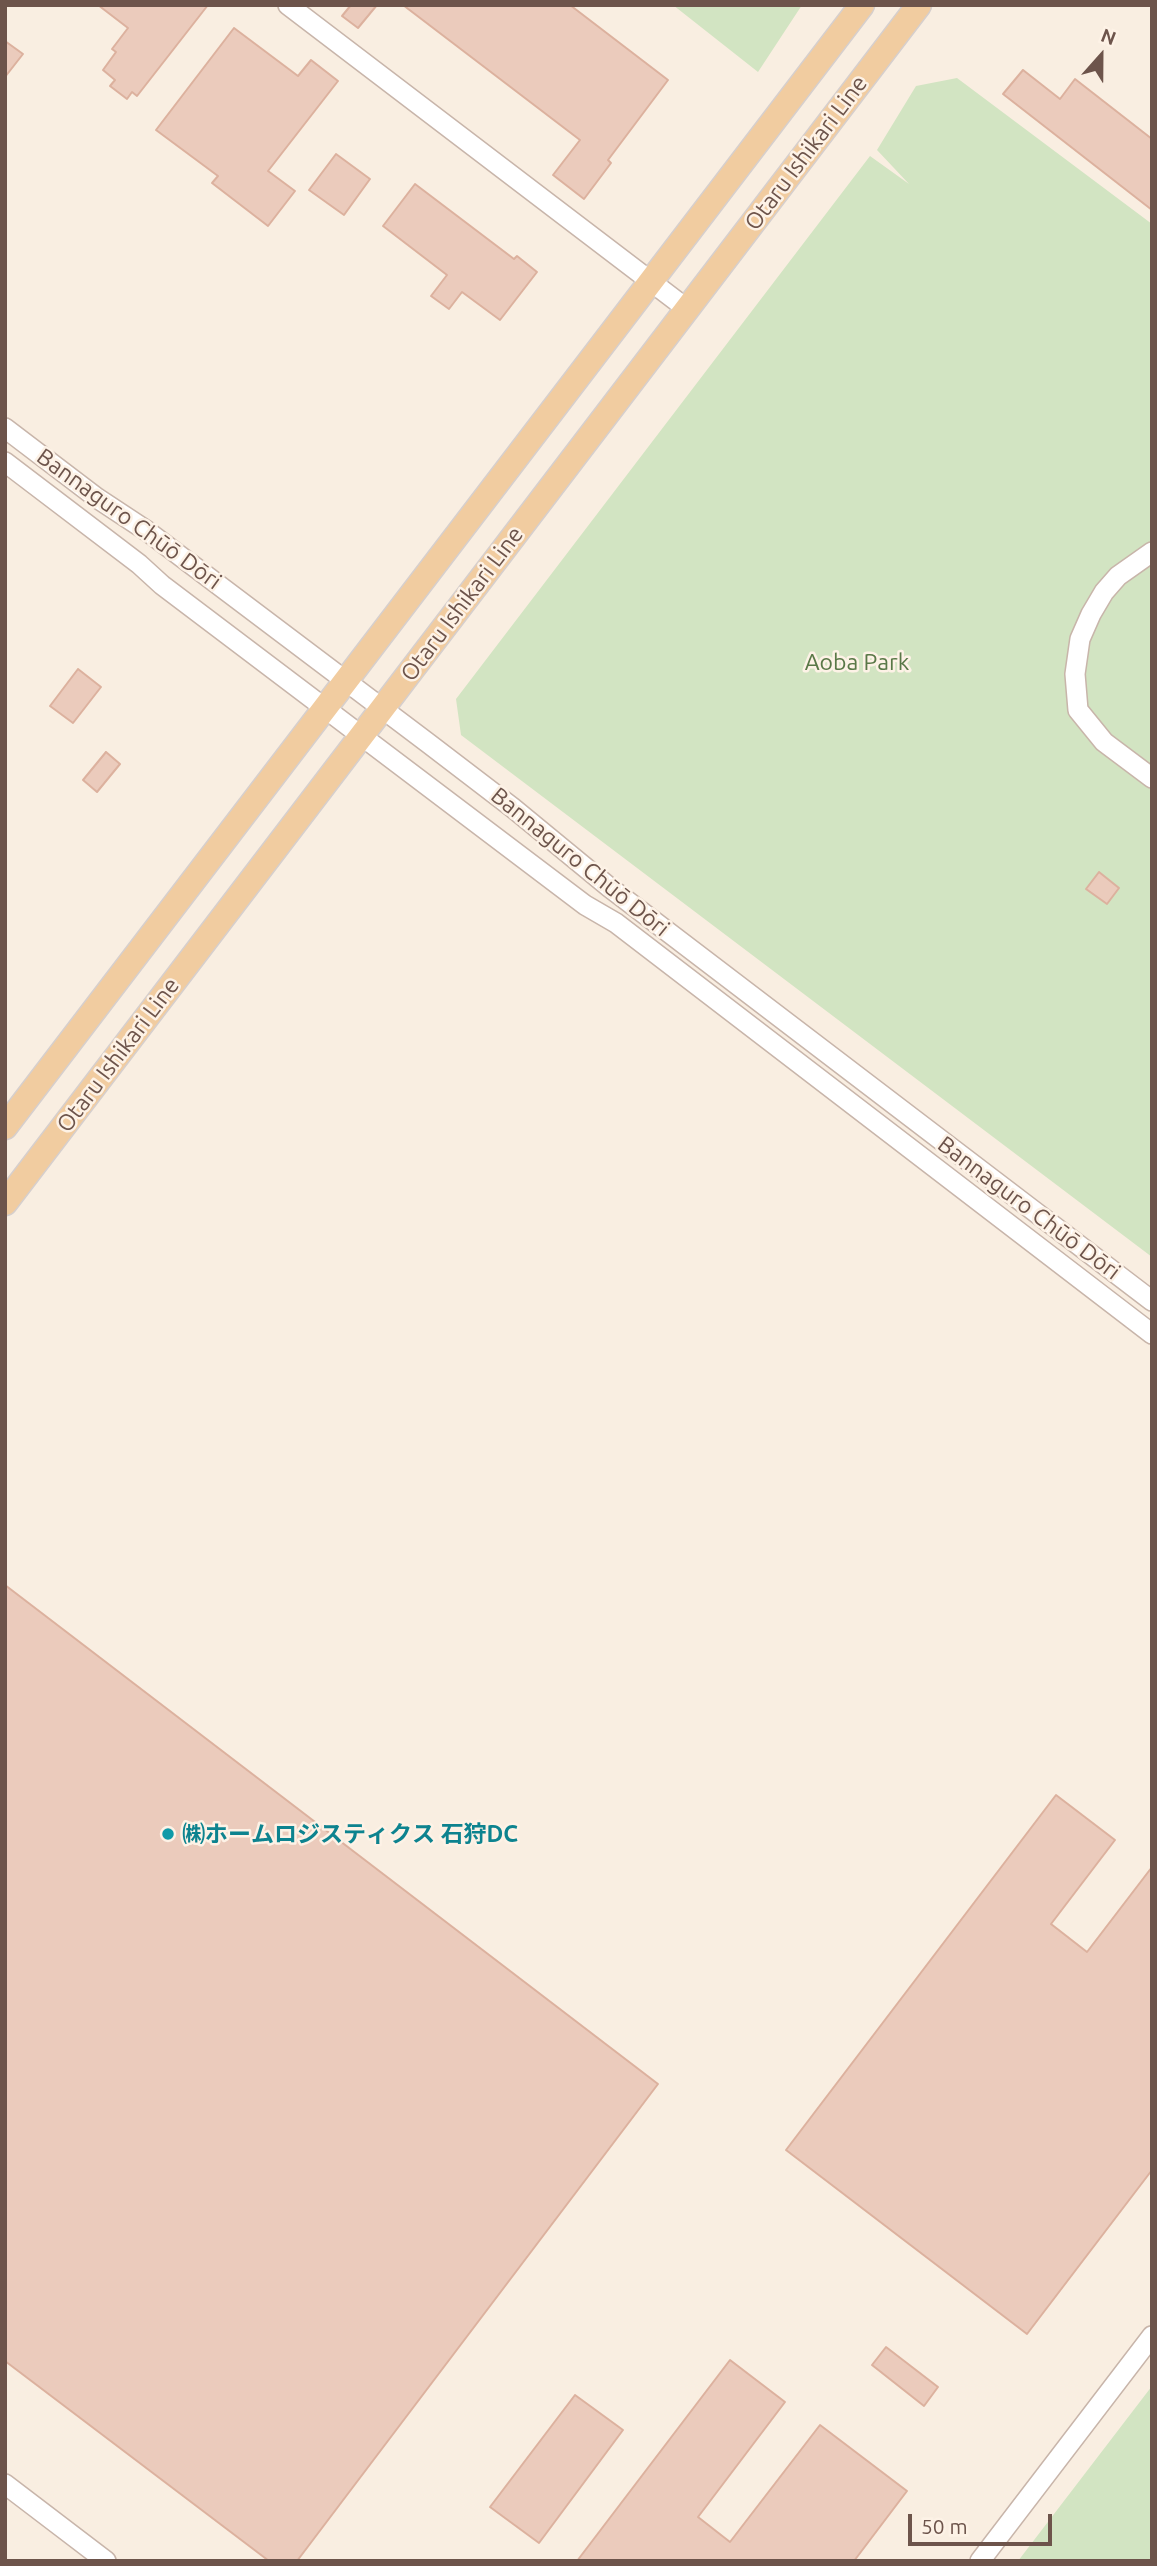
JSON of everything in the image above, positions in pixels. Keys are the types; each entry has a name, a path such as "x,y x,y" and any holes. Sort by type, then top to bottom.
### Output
{"main road":[{"name":"Otaru Ishikari Line","path":"5,1127 862,5"},
{"name":"Otaru Ishikari Line","path":"5,1203 916,7"}],"street":[{"path":"288,5 687,309"},
{"name":"Bannaguro Chūō Dōri","path":"5,428 383,708 513,808 609,887 1152,1301"},
{"name":"Bannaguro Chūō Dōri","path":"5,462 325,709 585,905 616,923 1152,1334"},
{"path":"1152,552 1118,576 1104,592 1080,639 1075,674 1078,710 1104,742 1152,778"},
{"path":"980,2561 1152,2336"},
{"path":"5,2484 106,2561"}],"green space":[{"path":"673,5 802,5 758,72"},
{"name":"Aoba Park","path":"957,78 1152,224 1152,1257 461,735 456,699 870,156 909,184 877,150 916,86"},
{"path":"1152,2386 1152,2561 1018,2561"}],"building":[{"path":"98,5 208,5 137,96 132,92 127,99 110,86 115,80 103,70 116,52 112,49 128,28"},
{"path":"351,5 377,5 358,28 342,16"},
{"path":"403,5 570,5 668,80 608,160 611,163 584,199 553,175 580,140"},
{"path":"234,28 298,76 311,60 338,81 268,171 295,191 268,226 212,183 218,176 156,130"},
{"path":"5,41 23,54 5,77"},
{"path":"1023,70 1060,99 1075,79 1152,139 1152,210 1003,94"},
{"path":"336,154 370,179 344,215 309,190"},
{"path":"415,184 514,259 517,256 537,272 500,320 462,292 449,309 431,296 447,275 383,226"},
{"path":"78,669 101,687 73,723 50,706"},
{"path":"106,752 120,764 97,792 83,780"},
{"path":"1099,872 1119,888 1107,904 1086,889"},
{"name":"㈱ホームロジスティクス 石狩DC","path":"5,1585 658,2084 297,2561 269,2561 5,2361"},
{"path":"1056,1795 1115,1840 1051,1924 1087,1952 1152,1867 1152,2170 1027,2334 786,2150"},
{"path":"886,2347 938,2387 924,2406 872,2365"},
{"path":"730,2360 785,2402 698,2517 730,2542 820,2425 907,2491 854,2561 577,2561"},
{"path":"575,2395 623,2430 539,2543 490,2507"}],"place":[{"name":"㈱ホームロジスティクス 石狩DC","path":"168,1834"}]}
